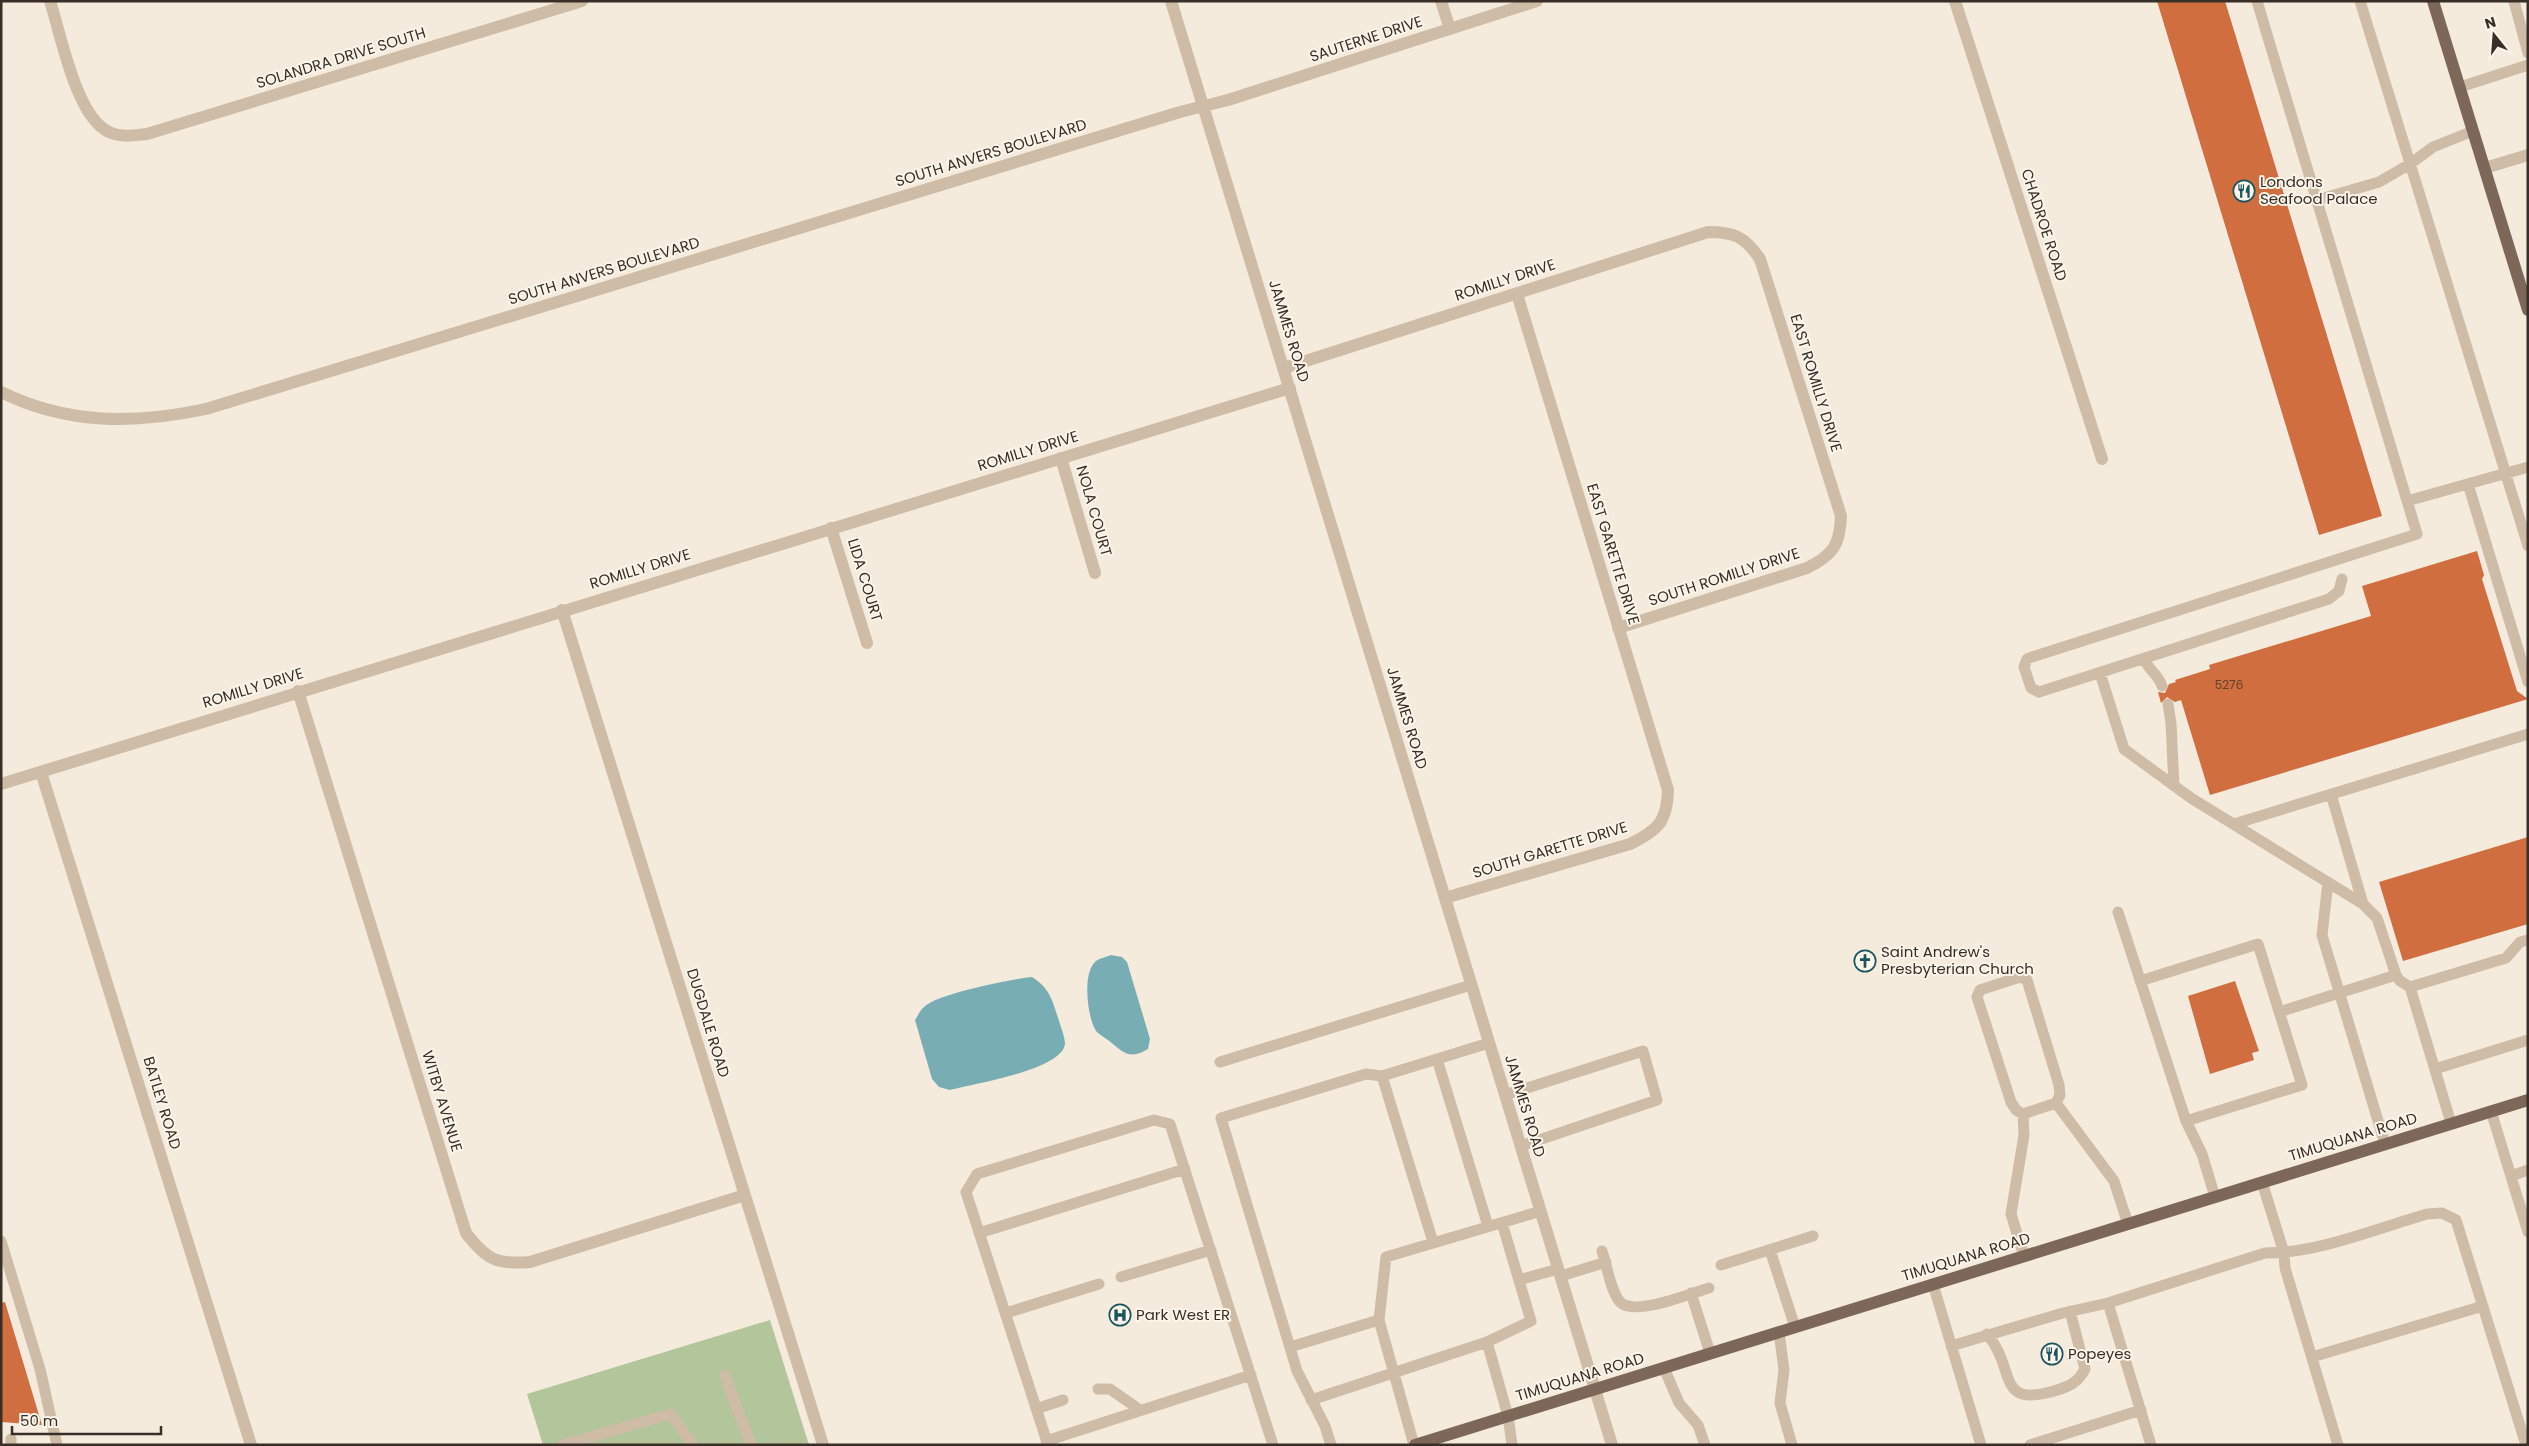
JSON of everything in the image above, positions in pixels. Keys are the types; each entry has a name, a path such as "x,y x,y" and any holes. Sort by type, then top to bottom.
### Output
{"main road":[{"path":"2433,1 2528,310"},
{"name":"TIMUQUANA ROAD","path":"1415,1445 1432,1442 1508,1416 2528,1100"}],"street":[{"name":"SOLANDRA DRIVE SOUTH","path":"50,1 82,104 93,120 109,132 127,136 148,134 582,1"},
{"name":"JAMMES ROAD","path":"1171,1 1612,1445"},
{"path":"1441,1 1450,29"},
{"name":"SAUTERNE DRIVE","path":"1204,106 1537,1"},
{"name":"CHADROE ROAD","path":"1955,1 2102,459"},
{"name":"SOUTH ANVERS BOULEVARD","path":"5,394 40,408 80,418 120,420 165,418 206,410 1204,106"},
{"path":"2485,168 2528,155"},
{"name":"ROMILLY DRIVE","path":"1284,368 1708,232 1724,232 1737,235"},
{"name":"EAST ROMILLY DRIVE","path":"1737,235 1749,244 1760,259 1832,488 1840,516 1840,536 1835,548"},
{"name":"EAST GARETTE DRIVE","path":"1517,294 1668,790 1667,810 1660,824"},
{"name":"ROMILLY DRIVE","path":"1,784 298,691 1290,388"},
{"name":"NOLA COURT","path":"1061,458 1095,573"},
{"name":"LIDA COURT","path":"831,528 867,643"},
{"name":"SOUTH ROMILLY DRIVE","path":"1618,628 1807,568 1822,561 1835,548"},
{"name":"DUGDALE ROAD","path":"562,610 822,1445"},
{"name":"WITBY AVENUE","path":"298,691 466,1233 479,1250 495,1261 530,1262 745,1195"},
{"name":"BATLEY ROAD","path":"41,772 251,1445"},
{"name":"SOUTH GARETTE DRIVE","path":"1445,898 1630,844 1647,836 1660,824"}],"lane":[{"path":"2257,1 2417,534 2032,657 2027,659 2024,667 2031,688 2038,692 2329,599 2339,591 2342,579"},
{"path":"2360,1 2528,546"},
{"path":"2514,1 2528,54"},
{"path":"2460,87 2528,65"},
{"path":"2317,200 2379,182 2410,164 2433,147 2473,131"},
{"path":"2407,501 2528,466"},
{"path":"2468,484 2528,682"},
{"path":"2144,658 2151,672 2161,681 2162,686"},
{"path":"2100,673 2124,749 2174,786 2364,904 2377,918 2396,975 2410,987 2451,1124"},
{"path":"2168,704 2171,724 2174,786"},
{"path":"2234,824 2528,734"},
{"path":"2332,794 2364,904"},
{"path":"2328,882 2322,935 2385,1144"},
{"path":"2118,912 2186,1121 2202,1154 2215,1197"},
{"path":"2410,987 2506,958 2520,942 2528,940"},
{"path":"2140,981 2258,944 2302,1085 2186,1121"},
{"path":"2279,1012 2396,975"},
{"path":"2020,977 2028,980 2059,1085 2060,1094 2056,1103 2023,1114 2016,1110 2011,1102 1977,997 1980,990 2020,977"},
{"path":"1220,1062 1471,985"},
{"path":"2435,1069 2528,1040"},
{"path":"1331,1445 1297,1371 1221,1118 1366,1074 1382,1076 1489,1043"},
{"path":"1505,1095 1643,1051 1657,1100 1521,1146"},
{"path":"1437,1059 1488,1226"},
{"path":"1382,1076 1433,1242"},
{"path":"2056,1103 2114,1182 2128,1224"},
{"path":"2492,1111 2528,1232"},
{"path":"2023,1114 2024,1135 2011,1214 2024,1256"},
{"path":"1251,1375 1140,1410 1047,1443 966,1192 977,1174 1154,1120 1170,1124 1211,1250 1251,1375 1273,1445"},
{"path":"979,1233 1185,1169"},
{"path":"2511,1176 2528,1170"},
{"path":"2262,1182 2284,1253 2285,1268 2338,1445"},
{"path":"1415,1445 1379,1320 1386,1257 1541,1211"},
{"path":"1951,1346 2070,1311 2108,1303 2264,1252 2284,1253 2313,1247 2427,1214 2442,1213 2456,1220 2526,1445"},
{"path":"1311,1400 1487,1342 1531,1321 1502,1223"},
{"path":"1721,1265 1813,1236"},
{"path":"1,1241 40,1369 56,1445"},
{"path":"1121,1277 1211,1250"},
{"path":"1770,1250 1795,1327"},
{"path":"1602,1251 1616,1296 1622,1304 1633,1307 1645,1307 1709,1288"},
{"path":"1519,1280 1606,1262"},
{"path":"1006,1313 1099,1284"},
{"path":"1933,1284 1981,1445"},
{"path":"1691,1293 1710,1353"},
{"path":"2108,1303 2152,1445"},
{"path":"2312,1357 2482,1306"},
{"path":"1987,1334 1998,1347 2012,1388 2019,1394 2031,1397 2043,1395 2074,1384 2085,1370 2070,1311"},
{"path":"1290,1347 1379,1320"},
{"path":"1779,1332 1784,1370 1780,1403 1792,1445"},
{"path":"1487,1342 1508,1416 1512,1445"},
{"path":"1664,1368 1679,1403 1698,1425 1705,1445"},
{"path":"725,1375 751,1445"},
{"path":"1098,1389 1110,1389 1140,1410"},
{"path":"1036,1409 1063,1400"},
{"path":"2030,1445 2141,1410"},
{"path":"562,1445 671,1414 693,1445"}],"green space":[{"path":"770,1320 809,1445 543,1445 527,1394"}],"water":[{"path":"1111,955 1122,957 1127,962 1150,1039 1148,1049 1136,1054 1127,1054 1097,1032 1090,1016 1087,995 1089,975 1096,961"},
{"path":"1032,977 1043,986 1053,1002 1065,1041 1060,1053 1049,1061 1033,1068 996,1080 950,1090 939,1087 932,1079 915,1020 921,1010 931,1002 958,992"}],"building":[{"path":"2157,1 2225,1 2382,516 2319,535"},
{"path":"2477,551 2484,575 2482,579 2517,691 2528,699 2210,795 2181,700 2175,702 2167,697 2161,703 2158,692 2165,693 2169,684 2176,682 2175,680 2210,669 2209,665 2371,616 2362,586"},
{"path":"2528,837 2528,924 2403,961 2379,882"},
{"path":"2235,981 2259,1051 2252,1053 2254,1060 2210,1074 2188,996"},
{"path":"5,1302 42,1425 1,1422 1,1303"}],"place":[{"name":"Londons Seafood Palace","path":"2244,191"},
{"name":"Saint Andrew's Presbyterian Church","path":"1865,961"},
{"name":"Park West ER","path":"1120,1315"},
{"name":"Popeyes","path":"2052,1354"}]}
